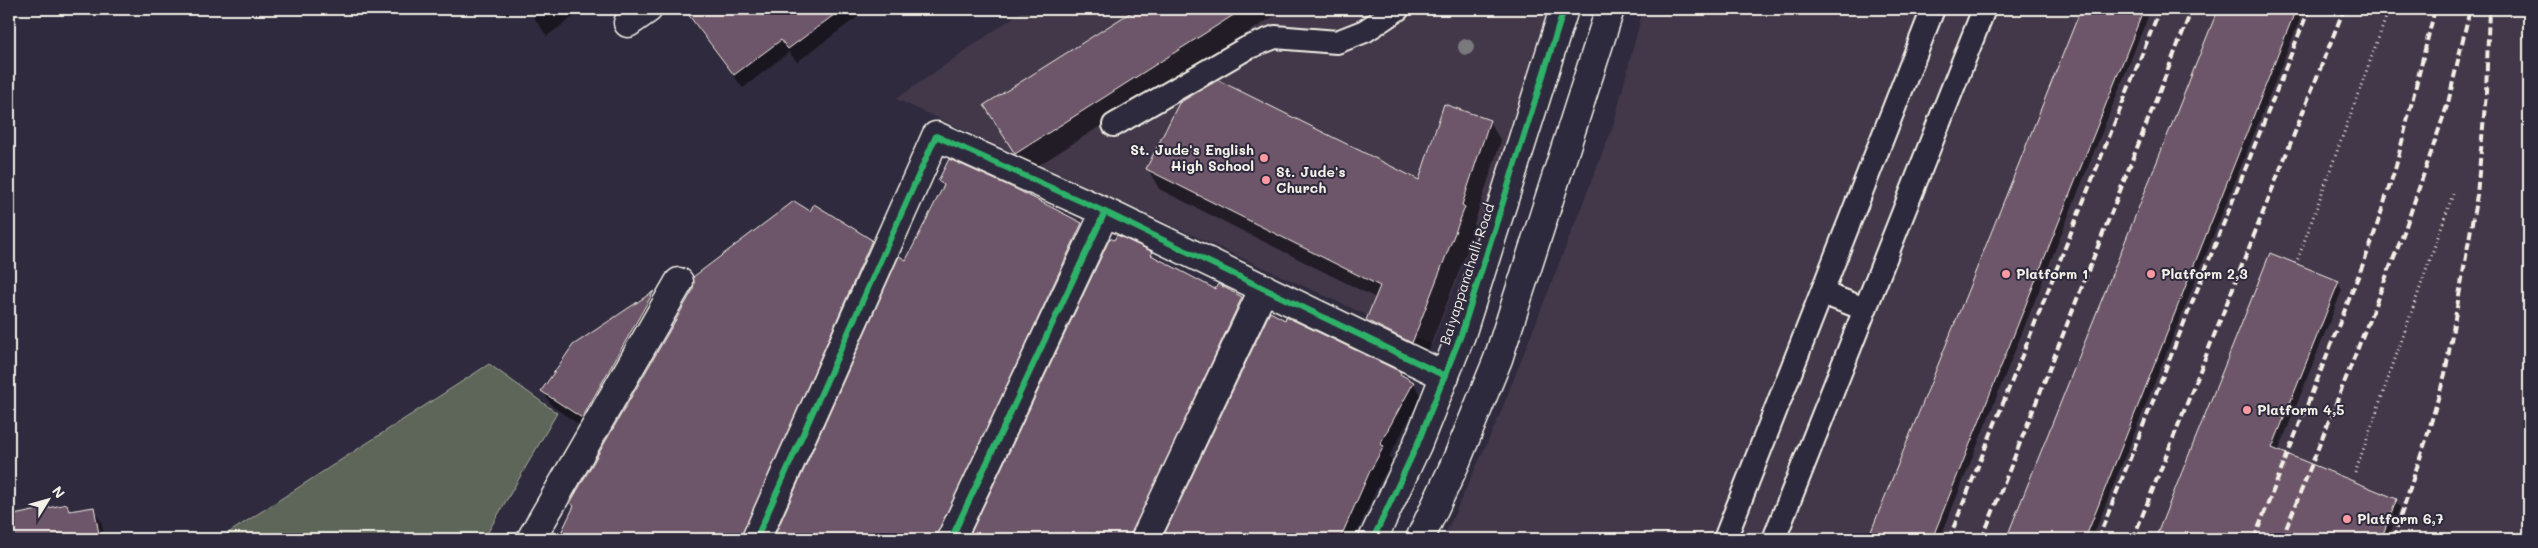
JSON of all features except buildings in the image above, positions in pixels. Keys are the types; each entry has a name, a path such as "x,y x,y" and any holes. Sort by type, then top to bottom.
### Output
{"street":[{"name":"Baiyappanahalli Road","path":"1373,539 1417,445 1461,335 1564,9"},
{"path":"1420,539 1455,464 1498,359 1610,9"},
{"path":"756,539 936,136 1105,212 1445,376"},
{"path":"951,539 1105,212"},
{"path":"531,539 679,282"},
{"path":"1145,539 1264,288"}],"lane":[{"path":"1114,125 1246,48 1275,37 1337,42 1365,31 1398,9"},
{"path":"1725,539 1933,9"},
{"path":"1774,539 1984,9"},
{"path":"1822,293 1865,309"}],"path":[{"path":"2296,264 2389,9"},
{"path":"2355,473 2453,194"}],"shaded area":[{"name":"St. Jude's English High School","path":"1025,9 1550,9 1521,116 1432,345 896,99"},
{"path":"1643,9 2529,9 2529,539 1443,539 1498,419 1613,126"}],"green space":[{"path":"489,364 557,413 484,539 219,539"}],"railway":[{"path":"1949,539 2160,9"},
{"path":"1982,539 2192,9"},
{"path":"2098,539 2309,9"},
{"path":"2133,539 2344,9"},
{"path":"2254,539 2371,244 2396,166 2435,9"},
{"path":"2282,539 2404,232 2448,103 2470,9"},
{"path":"2393,539 2426,440 2445,374 2477,195 2486,93 2489,9"}],"cycle path":[{"path":"1373,539 1417,445 1461,335 1564,9"},
{"path":"756,539 936,136 1105,212 1445,376"},
{"path":"951,539 1105,212"}],"place":[{"name":"St. Jude's English High School","path":"1264,158"},
{"name":"St. Jude's Church","path":"1266,180"},
{"name":"Platform 1","path":"2006,274"},
{"name":"Platform 2,3","path":"2151,274"},
{"name":"Platform 4,5","path":"2247,410"},
{"name":"Platform 6,7","path":"2347,519"}]}
